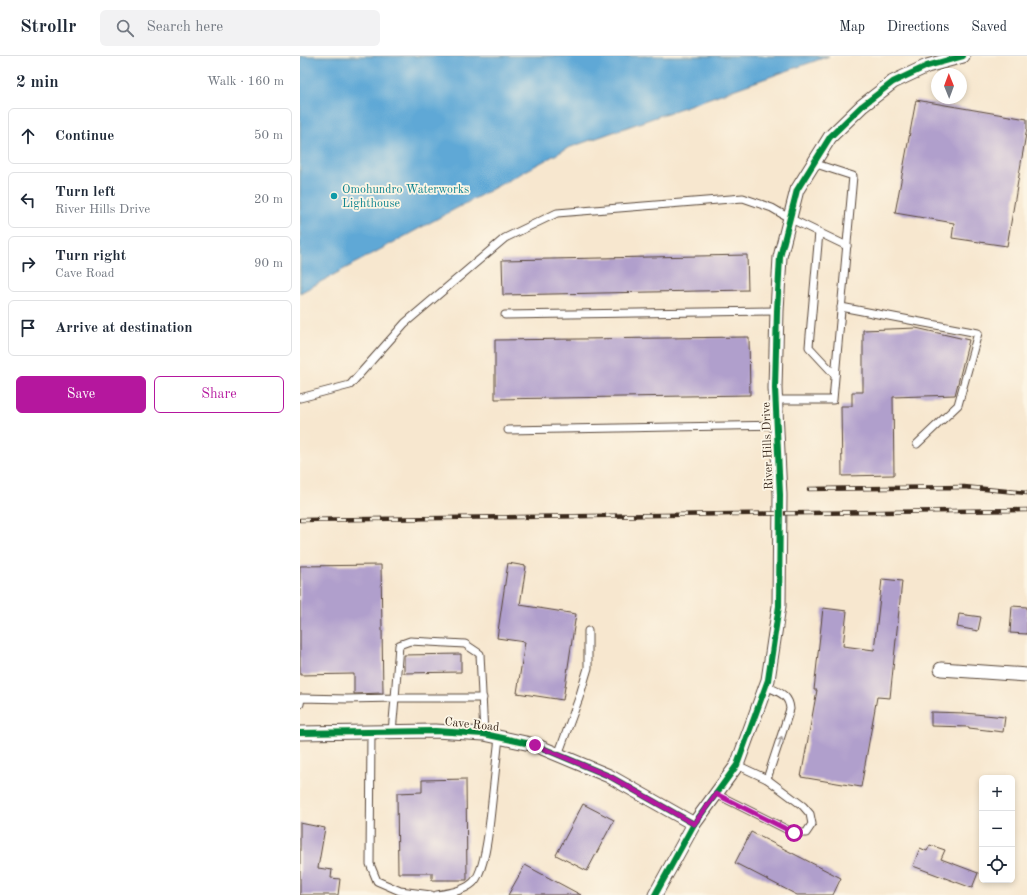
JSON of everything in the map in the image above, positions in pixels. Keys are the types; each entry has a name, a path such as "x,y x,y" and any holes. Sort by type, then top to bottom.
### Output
{"street":[{"name":"River Hills Drive","path":"654,895 694,824 737,765 768,680 779,606 780,495 775,388 780,257 797,190 830,137 862,106 893,82 927,66 963,56"},
{"path":"941,669 1027,675"},
{"name":"Cave Road","path":"300,733 436,731 484,734 535,745 609,776 694,824"}],"lane":[{"path":"776,400 833,400 853,176 814,163"},
{"path":"300,398 350,385 405,324 505,238 557,213 743,198 772,208 789,218 847,246"},
{"path":"819,232 809,347 835,375"},
{"path":"841,307 978,333 958,405 917,444"},
{"path":"505,315 777,311"},
{"path":"508,430 777,426"},
{"path":"558,754 579,698 588,668 588,631"},
{"path":"392,732 399,645 410,641 465,644 480,654 484,734"},
{"path":"766,686 786,697 789,702 790,709 767,779"},
{"path":"300,704 301,698 483,698"},
{"path":"371,732 370,864 377,881 400,891 431,895"},
{"path":"437,895 454,893 463,889 476,880 479,873 486,848 500,737"},
{"path":"716,794 794,833 806,833 812,824 810,814 803,806 767,779 737,765"}],"water":[{"path":"300,56 829,56 568,148 300,293"}],"building":[{"path":"916,100 931,103 931,104 939,104 1027,119 1027,128 1007,246 952,238 954,223 895,213"},
{"path":"747,255 748,290 503,295 502,260"},
{"path":"916,328 969,340 955,395 893,397 894,475 842,476 841,406 852,406 852,392 863,392 863,330"},
{"path":"749,337 750,395 495,399 495,340"},
{"path":"508,563 526,566 520,605 576,614 563,700 517,693 525,642 497,638"},
{"path":"381,565 383,693 354,694 354,674 300,675 300,566"},
{"path":"882,579 902,581 890,698 877,697 861,787 801,777 817,690 814,690 823,608 847,611 843,646 874,650"},
{"path":"1012,606 1027,607 1027,634 1010,633"},
{"path":"959,614 981,617 978,631 957,627"},
{"path":"461,654 461,672 404,673 404,655"},
{"path":"931,712 965,713 1005,717 1003,732 969,727 931,726"},
{"path":"466,779 467,880 432,880 432,873 398,873 397,793 422,792 422,780"},
{"path":"583,804 614,820 587,871 556,855"},
{"path":"300,823 325,828 318,868 332,870 331,878 340,879 338,895 300,895"},
{"path":"751,832 841,878 833,895 797,895 735,863"},
{"path":"930,845 945,850 941,859 978,873 972,888 913,866 920,848 927,851"},
{"path":"525,865 581,895 508,895"}],"railway":[{"path":"809,489 964,487 1027,493"},
{"path":"300,520 1027,510"}],"cycle path":[{"path":"655,895 694,824 737,765 768,680 779,606 780,495 775,388 780,257 797,190 830,137 862,106 893,82 927,66 963,56"},
{"path":"300,733 435,731 484,734 535,745 609,776 694,824"}],"place":[{"name":"Omohundro Waterworks Lighthouse","path":"334,196"}],"route":[{"path":"535,745 609,776 694,824 716,794 794,833"}]}
